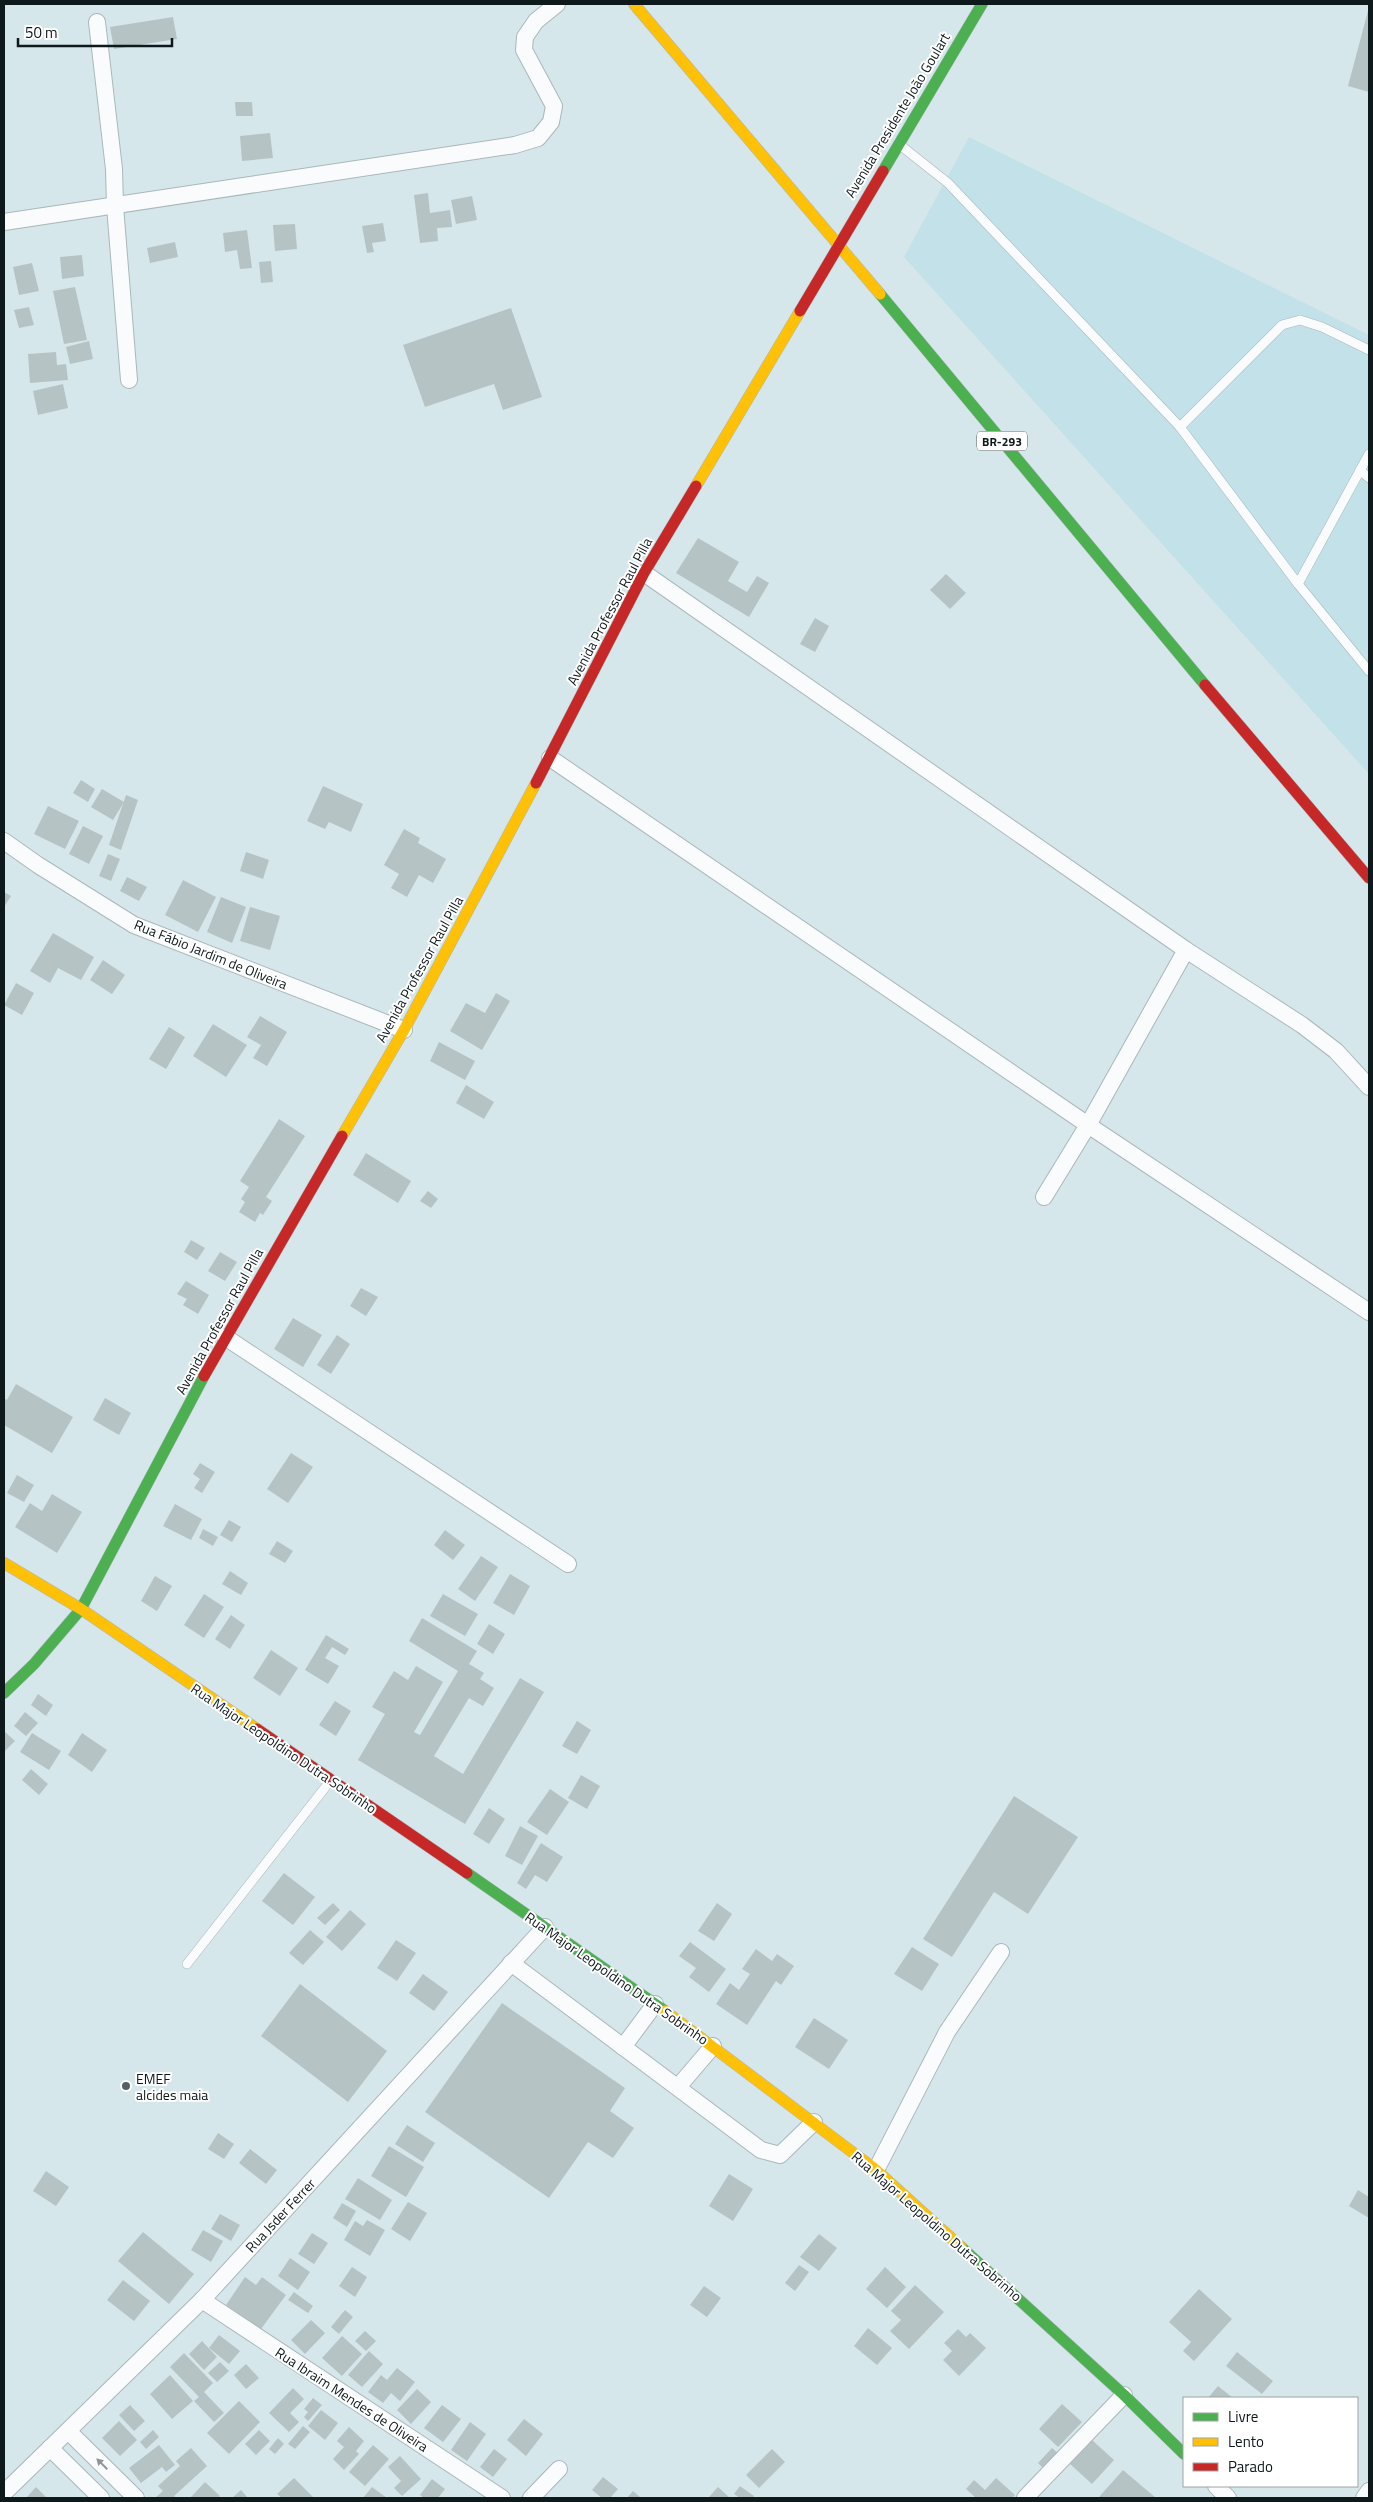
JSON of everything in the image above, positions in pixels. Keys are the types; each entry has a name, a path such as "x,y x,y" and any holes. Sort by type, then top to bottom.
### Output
{"main road":[{"name":"BR-293","path":"634,4 838,243 1254,744 1369,878"},
{"name":"Avenida Presidente João Goulart","path":"838,243 982,4"},
{"name":"Avenida Professor Raul Pilla","path":"4,1693 34,1664 81,1609 225,1337 404,1030 550,758 644,573 838,243"},
{"name":"Rua Major Leopoldino Dutra Sobrinho","path":"4,1562 81,1609 545,1927 713,2046 814,2122 876,2170 1124,2395 1183,2453"}],"street":[{"path":"4,222 515,145 538,138 551,122 554,106 544,83 524,50 525,37 536,21 557,4"},
{"path":"97,22 114,169 115,206 129,380"},
{"path":"644,573 1186,950 1302,1025 1336,1051 1369,1087"},
{"path":"550,758 1088,1125 1369,1312"},
{"name":"Rua Fábio Jardim de Oliveira","path":"4,841 38,865 134,925 404,1030"},
{"path":"1044,1197 1088,1125 1186,950"},
{"path":"225,1337 568,1564"},
{"name":"Rua Jsder Ferrer","path":"4,2493 202,2300 545,1927"},
{"path":"876,2170 948,2032 1001,1952"},
{"path":"511,1963 761,2150 780,2155 814,2122"},
{"path":"623,2047 655,2004"},
{"path":"678,2088 713,2046"},
{"name":"Rua Ibraim Mendes de Oliveira","path":"202,2300 502,2498"},
{"path":"1025,2498 1124,2395"},
{"path":"68,2431 136,2498"},
{"path":"50,2448 101,2498"},
{"path":"530,2498 559,2469"},
{"path":"1217,2487 1228,2498"},
{"path":"1364,2498 1369,2491"}],"lane":[{"path":"897,143 948,183 1180,428 1298,584 1369,671"},
{"path":"1180,428 1282,325 1300,320 1322,327 1369,350"},
{"path":"1298,584 1369,454"},
{"path":"1360,470 1369,478"},
{"path":"188,1964 331,1780"}],"shaded area":[{"path":"969,137 1369,335 1369,774 904,257"}],"building":[{"path":"1369,7 1369,92 1348,86"},
{"path":"173,17 177,39 114,49 110,27"},
{"path":"235,102 252,102 253,116 236,116"},
{"path":"270,133 273,158 242,161 240,136"},
{"path":"428,193 430,213 450,210 452,227 437,228 438,241 420,243 414,195"},
{"path":"472,196 477,220 456,224 451,200"},
{"path":"383,223 386,241 372,243 374,252 367,253 362,226"},
{"path":"295,224 297,249 275,251 273,225"},
{"path":"247,230 252,268 240,269 237,250 225,252 223,233"},
{"path":"175,242 178,257 150,263 147,248"},
{"path":"82,255 84,276 62,279 60,257"},
{"path":"271,261 273,282 261,283 259,262"},
{"path":"32,263 39,291 19,295 13,267"},
{"path":"75,287 87,340 64,344 53,291"},
{"path":"29,307 34,325 19,328 14,310"},
{"path":"511,308 542,397 503,410 494,384 425,407 403,345"},
{"path":"89,341 93,359 70,364 66,347"},
{"path":"56,352 57,365 66,364 68,380 30,383 28,354"},
{"path":"63,384 68,408 38,415 33,391"},
{"path":"698,538 739,562 728,581 747,592 757,576 769,583 749,617 676,573"},
{"path":"946,574 966,593 950,609 930,590"},
{"path":"815,618 829,626 815,652 800,644"},
{"path":"81,780 95,789 88,802 73,793"},
{"path":"323,786 363,804 351,832 329,822 325,829 307,821"},
{"path":"102,789 124,802 113,820 91,807"},
{"path":"126,795 138,800 121,850 109,845"},
{"path":"48,806 79,821 65,849 34,834"},
{"path":"83,826 103,836 89,864 69,854"},
{"path":"404,829 420,838 418,843 446,859 433,883 419,875 407,897 391,888 399,874 384,865"},
{"path":"246,852 269,860 263,879 240,871"},
{"path":"108,854 120,859 111,881 99,876"},
{"path":"127,877 147,887 139,901 120,891"},
{"path":"183,880 216,897 198,932 165,915"},
{"path":"4,892 11,896 4,907"},
{"path":"221,897 246,907 232,943 207,932"},
{"path":"250,907 280,916 270,950 240,941"},
{"path":"53,933 94,957 81,980 58,968 50,983 30,971"},
{"path":"103,960 125,975 112,994 90,980"},
{"path":"16,983 34,993 22,1015 4,1005"},
{"path":"496,993 510,1001 482,1050 450,1031 466,1003 485,1013"},
{"path":"260,1016 287,1032 267,1066 253,1058 261,1045 247,1037"},
{"path":"213,1024 247,1045 226,1077 193,1056"},
{"path":"169,1027 185,1037 166,1069 149,1059"},
{"path":"439,1042 475,1061 465,1080 430,1061"},
{"path":"466,1085 494,1102 484,1119 456,1103"},
{"path":"279,1119 305,1136 266,1197 272,1201 263,1215 260,1213 255,1222 239,1212 245,1202 241,1199 249,1187 240,1181"},
{"path":"366,1153 411,1181 398,1203 353,1175"},
{"path":"428,1191 438,1199 431,1208 420,1201"},
{"path":"191,1240 205,1248 197,1260 184,1252"},
{"path":"220,1252 237,1262 225,1281 208,1271"},
{"path":"186,1281 209,1295 198,1314 183,1305 187,1299 177,1294"},
{"path":"361,1288 378,1297 366,1316 350,1306"},
{"path":"293,1318 322,1335 303,1367 274,1349"},
{"path":"337,1335 350,1344 331,1374 317,1365"},
{"path":"16,1384 73,1417 52,1453 4,1425 4,1398 7,1400"},
{"path":"105,1398 131,1413 119,1435 93,1420"},
{"path":"291,1453 313,1467 288,1503 267,1489"},
{"path":"200,1463 215,1472 202,1493 194,1488 200,1479 193,1474"},
{"path":"17,1475 34,1485 24,1502 7,1493"},
{"path":"52,1494 82,1512 57,1553 15,1527 30,1503 42,1511"},
{"path":"175,1504 202,1519 191,1540 163,1526"},
{"path":"229,1520 241,1527 232,1542 220,1535"},
{"path":"203,1529 218,1537 213,1546 199,1538"},
{"path":"445,1530 465,1545 453,1560 434,1545"},
{"path":"277,1541 293,1551 285,1563 269,1554"},
{"path":"481,1556 498,1567 475,1601 458,1589"},
{"path":"230,1571 248,1583 241,1595 222,1584"},
{"path":"510,1574 530,1586 514,1615 493,1603"},
{"path":"155,1576 172,1586 157,1611 141,1601"},
{"path":"204,1594 224,1607 204,1638 184,1625"},
{"path":"443,1594 478,1614 465,1636 430,1616"},
{"path":"231,1615 245,1625 230,1649 215,1639"},
{"path":"422,1618 477,1651 469,1664 484,1673 480,1679 494,1688 483,1706 469,1698 434,1756 463,1774 520,1678 544,1692 465,1824 358,1760 385,1714 372,1707 394,1671 408,1680 416,1666 443,1682 414,1732 420,1735 458,1671 409,1641"},
{"path":"489,1624 505,1634 493,1654 477,1644"},
{"path":"326,1635 349,1649 345,1655 332,1647 325,1658 339,1666 328,1684 305,1670"},
{"path":"271,1650 298,1668 280,1696 253,1678"},
{"path":"38,1694 53,1705 46,1716 31,1705"},
{"path":"335,1701 351,1711 336,1736 319,1725"},
{"path":"25,1712 38,1723 26,1736 14,1726"},
{"path":"577,1721 591,1730 577,1754 562,1746"},
{"path":"4,1733 15,1741 4,1752"},
{"path":"32,1733 61,1751 49,1770 20,1752"},
{"path":"82,1733 107,1750 92,1772 68,1755"},
{"path":"31,1769 48,1784 39,1795 22,1780"},
{"path":"581,1775 600,1786 587,1809 568,1798"},
{"path":"550,1789 569,1802 547,1835 527,1822"},
{"path":"1014,1796 1078,1837 1028,1914 994,1892 952,1957 923,1939"},
{"path":"489,1808 505,1819 489,1844 473,1834"},
{"path":"520,1826 538,1836 522,1865 505,1856"},
{"path":"541,1843 563,1857 547,1882 535,1875 526,1889 517,1883"},
{"path":"284,1873 315,1897 293,1925 262,1901"},
{"path":"333,1903 340,1910 325,1925 317,1918"},
{"path":"717,1903 732,1914 714,1941 698,1931"},
{"path":"350,1910 366,1924 342,1951 326,1937"},
{"path":"310,1930 324,1942 303,1965 289,1953"},
{"path":"396,1940 416,1953 397,1981 377,1968"},
{"path":"690,1942 726,1969 709,1992 689,1977 696,1968 679,1956"},
{"path":"912,1947 939,1964 922,1991 894,1974"},
{"path":"756,1949 772,1961 777,1954 794,1966 781,1985 776,1981 747,2025 716,2004 730,1983 739,1990 750,1974 742,1969"},
{"path":"423,1974 448,1992 434,2011 409,1993"},
{"path":"300,1984 387,2051 348,2102 261,2036"},
{"path":"502,2003 625,2088 610,2111 634,2128 613,2158 588,2142 549,2198 425,2112"},
{"path":"814,2018 848,2040 829,2069 795,2047"},
{"path":"407,2125 435,2143 423,2162 395,2144"},
{"path":"218,2133 234,2144 224,2159 208,2149"},
{"path":"389,2146 424,2167 406,2197 371,2176"},
{"path":"250,2149 277,2170 266,2184 239,2163"},
{"path":"46,2171 69,2187 56,2206 33,2191"},
{"path":"729,2174 753,2189 733,2221 709,2206"},
{"path":"358,2178 392,2200 380,2220 345,2199"},
{"path":"1358,2190 1369,2197 1369,2218 1349,2206"},
{"path":"408,2202 427,2213 410,2241 391,2229"},
{"path":"342,2203 356,2211 347,2227 333,2218"},
{"path":"220,2214 240,2225 231,2241 211,2229"},
{"path":"367,2220 385,2230 370,2256 344,2240 355,2221 363,2226"},
{"path":"203,2230 223,2241 211,2262 191,2250"},
{"path":"143,2232 194,2274 169,2304 118,2261"},
{"path":"312,2233 328,2243 314,2264 298,2254"},
{"path":"819,2234 837,2248 819,2271 800,2257"},
{"path":"290,2258 310,2272 298,2290 278,2276"},
{"path":"799,2265 809,2272 795,2291 785,2283"},
{"path":"352,2267 367,2277 355,2297 339,2286"},
{"path":"885,2267 906,2287 887,2308 866,2289"},
{"path":"245,2277 256,2285 262,2277 286,2295 261,2329 226,2305"},
{"path":"123,2280 150,2301 134,2321 107,2300"},
{"path":"915,2285 944,2312 909,2349 890,2331 901,2320 891,2311"},
{"path":"704,2286 721,2298 707,2317 690,2305"},
{"path":"1199,2289 1232,2319 1194,2361 1183,2351 1191,2342 1169,2322"},
{"path":"294,2292 313,2306 308,2313 288,2300"},
{"path":"345,2310 353,2317 339,2334 331,2327"},
{"path":"311,2320 325,2333 305,2354 291,2340"},
{"path":"868,2328 892,2348 877,2365 854,2346"},
{"path":"958,2329 966,2337 970,2333 986,2348 959,2376 943,2360 952,2351 944,2343"},
{"path":"365,2331 376,2341 366,2351 355,2341"},
{"path":"219,2335 240,2351 229,2364 209,2348"},
{"path":"342,2336 362,2354 342,2376 322,2358"},
{"path":"202,2341 217,2357 204,2370 189,2354"},
{"path":"369,2351 383,2364 362,2387 348,2375"},
{"path":"1237,2352 1273,2381 1262,2394 1226,2366"},
{"path":"184,2353 213,2383 204,2392 224,2413 214,2422 194,2401 199,2397 170,2367"},
{"path":"220,2362 229,2371 217,2382 208,2373"},
{"path":"246,2364 259,2378 246,2389 234,2375"},
{"path":"397,2368 415,2382 400,2401 391,2393 383,2403 368,2392 381,2375 387,2380"},
{"path":"170,2375 193,2401 172,2419 150,2394"},
{"path":"1218,2386 1232,2397 1209,2397"},
{"path":"293,2388 304,2399 290,2413 299,2422 289,2432 269,2413"},
{"path":"417,2389 431,2402 411,2424 397,2410"},
{"path":"313,2398 322,2405 308,2421 304,2417 308,2412 304,2409"},
{"path":"239,2401 260,2422 229,2454 207,2433"},
{"path":"1062,2404 1082,2422 1058,2447 1039,2429"},
{"path":"130,2405 145,2421 134,2431 119,2415"},
{"path":"442,2405 461,2419 443,2442 424,2428"},
{"path":"321,2410 338,2423 325,2440 308,2426"},
{"path":"524,2419 543,2434 526,2456 507,2440"},
{"path":"119,2421 137,2440 120,2456 102,2438"},
{"path":"470,2422 486,2434 467,2461 451,2450"},
{"path":"303,2426 310,2432 295,2449 288,2444"},
{"path":"349,2427 364,2441 356,2451 359,2454 344,2470 333,2459 344,2447 337,2441"},
{"path":"153,2430 159,2437 146,2449 140,2442"},
{"path":"259,2430 270,2441 256,2455 245,2444"},
{"path":"278,2438 284,2444 275,2454 269,2449"},
{"path":"1092,2440 1114,2460 1092,2484 1070,2464"},
{"path":"159,2445 175,2465 166,2472 162,2467 141,2483 129,2468"},
{"path":"373,2445 389,2459 365,2486 349,2472"},
{"path":"191,2448 207,2466 174,2496 176,2498 155,2498 163,2491 158,2486 180,2466 176,2461"},
{"path":"1052,2448 1059,2454 1045,2470 1038,2463"},
{"path":"494,2449 507,2459 493,2477 480,2467"},
{"path":"772,2449 785,2462 759,2488 746,2475"},
{"path":"400,2456 421,2479 402,2496 394,2488 401,2481 388,2467"},
{"path":"1123,2470 1156,2498 1099,2497"},
{"path":"603,2477 618,2489 610,2498 602,2498 592,2490"},
{"path":"294,2478 314,2498 282,2498 277,2494"},
{"path":"996,2478 1015,2495 1012,2498 976,2498 966,2489 974,2480 985,2490"},
{"path":"432,2479 445,2489 438,2498 424,2498 420,2495"},
{"path":"205,2482 220,2496 217,2498 190,2498"},
{"path":"740,2486 754,2496 753,2498 740,2498 734,2494"},
{"path":"36,2487 47,2498 26,2498"},
{"path":"372,2487 387,2498 363,2498"},
{"path":"718,2487 730,2498 708,2498"},
{"path":"241,2490 248,2498 232,2498"},
{"path":"633,2491 641,2498 627,2498"}],"traffic: fast":[{"path":"883,171 982,4"},
{"path":"880,294 1205,685"},
{"path":"4,1693 34,1664 81,1609 204,1376"},
{"path":"467,1873 665,2011"},
{"path":"961,2247 1124,2395 1183,2453"}],"traffic: slow":[{"path":"634,4 880,294"},
{"path":"696,486 800,311"},
{"path":"342,1136 404,1030 536,783"},
{"path":"4,1563 81,1609 257,1729"},
{"path":"665,2011 876,2170 961,2247"}],"traffic: jam":[{"path":"800,311 883,171"},
{"path":"536,783 644,573 696,486"},
{"path":"1205,685 1369,878"},
{"path":"204,1376 342,1136"},
{"path":"257,1729 467,1873"}],"place":[{"name":"EMEF alcides maia","path":"126,2086"}]}
